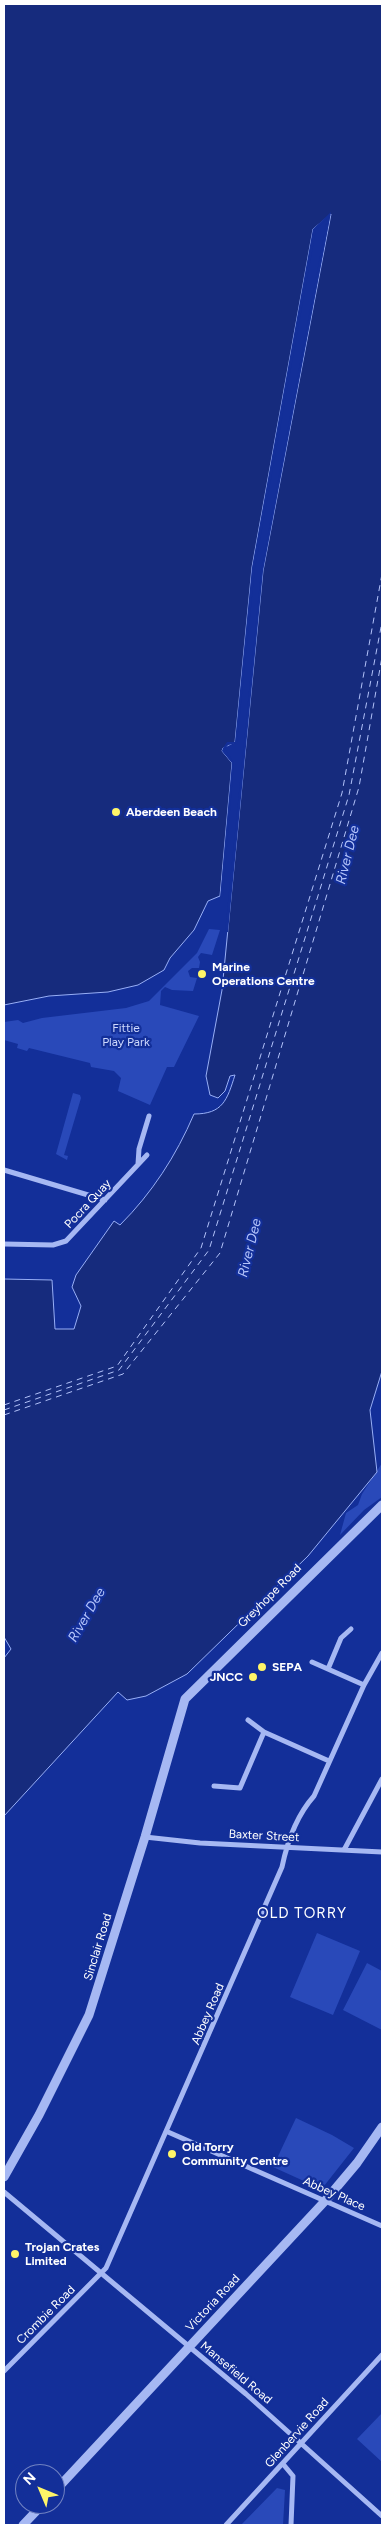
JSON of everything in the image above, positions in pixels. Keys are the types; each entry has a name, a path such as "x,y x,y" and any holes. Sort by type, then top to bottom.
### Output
{"street":[{"path":"138,1164 139,1149 149,1116"},
{"name":"Pocra Quay","path":"4,1244 53,1245 64,1242 147,1155"},
{"path":"4,1170 106,1200"},
{"name":"Greyhope Road","path":"180,1709 192,1691 382,1505"},
{"path":"328,1669 340,1638 351,1628"},
{"name":"Abbey Road","path":"102,2274 168,2132 282,1867 286,1847 306,1804 314,1796 364,1685 382,1653"},
{"path":"312,1662 364,1685"},
{"name":"Sinclair Road","path":"4,2177 39,2115 89,2015 145,1837 180,1709"},
{"path":"248,1720 264,1732 329,1761"},
{"path":"214,1786 240,1788 264,1732"},
{"path":"344,1850 382,1779"},
{"name":"Baxter Street","path":"145,1837 200,1843 382,1852"},
{"name":"Victoria Road","path":"65,2480 325,2201 357,2163 382,2127"},
{"name":"Abbey Place","path":"168,2132 382,2226"},
{"name":"Mansefield Road","path":"4,2192 302,2443 382,2516"},
{"name":"Crombie Road","path":"4,2371 102,2274"},
{"name":"Glenbervie Road","path":"226,2525 382,2355"},
{"path":"283,2464 293,2476 294,2482 291,2525"},
{"path":"23,2525 33,2514"}],"green space":[{"name":"Fittie Play Park","path":"209,929 220,930 212,955 201,953 198,957 200,962 199,968 192,968 188,971 190,977 197,978 193,991 172,990 165,987 161,991 160,1005 199,1016 174,1067 167,1067 150,1105 118,1091 121,1078 114,1071 91,1067 90,1063 29,1048 27,1051 17,1048 18,1044 4,1040 4,1022 18,1020 23,1023 42,1018 126,1008 149,1001 197,953"},
{"path":"73,1093 80,1095 81,1098 64,1155 68,1156 67,1160 56,1154"},
{"path":"382,1463 382,1497 364,1510 340,1535 346,1513 358,1505 362,1494"},
{"path":"317,1933 360,1951 333,2015 290,1997"},
{"path":"367,1963 382,1971 382,2030 343,2010"},
{"path":"296,2118 354,2148 324,2186 317,2187 273,2167"},
{"path":"382,2413 382,2462 357,2439"},
{"path":"277,2488 285,2490 283,2525 241,2525"}],"water":[{"name":"River Dee","path":"4,4 382,4 382,1371 370,1410 377,1472 308,1556 187,1674 146,1696 127,1700 118,1692 4,1816 4,1658 11,1649 4,1637 4,1279 52,1280 55,1329 74,1329 81,1306 72,1287 76,1275 114,1221 120,1225 153,1187 179,1145 194,1114 212,1111 222,1104 235,1075 230,1076 225,1091 218,1098 210,1095 206,1076 222,990 263,571 331,214 313,229 252,567 235,742 223,748 222,751 232,763 220,896 208,901 194,930 170,958 164,970 138,985 108,992 49,996 4,1005"}],"pier":[{"path":"331,212 263,571 228,932 225,932 261,571 327,219 316,230 255,568 237,743 228,745 225,749 234,763 223,896 220,899 232,763 222,751 227,742 235,742 252,568 313,229"}],"ferry route":[{"path":"4,1405 117,1366 201,1248 342,793 382,574"},
{"path":"4,1410 119,1370 209,1250 349,795 382,622"},
{"path":"4,1415 123,1374 220,1253 359,787 382,657"}],"place":[{"name":"Aberdeen Beach","path":"116,812"},
{"name":"Marine Operations Centre","path":"202,974"},
{"name":"SEPA","path":"262,1667"},
{"name":"JNCC","path":"253,1677"},
{"name":"Old Torry Community Centre","path":"172,2154"},
{"name":"Trojan Crates Limited","path":"15,2254"}],"district":[{"name":"OLD TORRY","path":"302,1914"}]}
